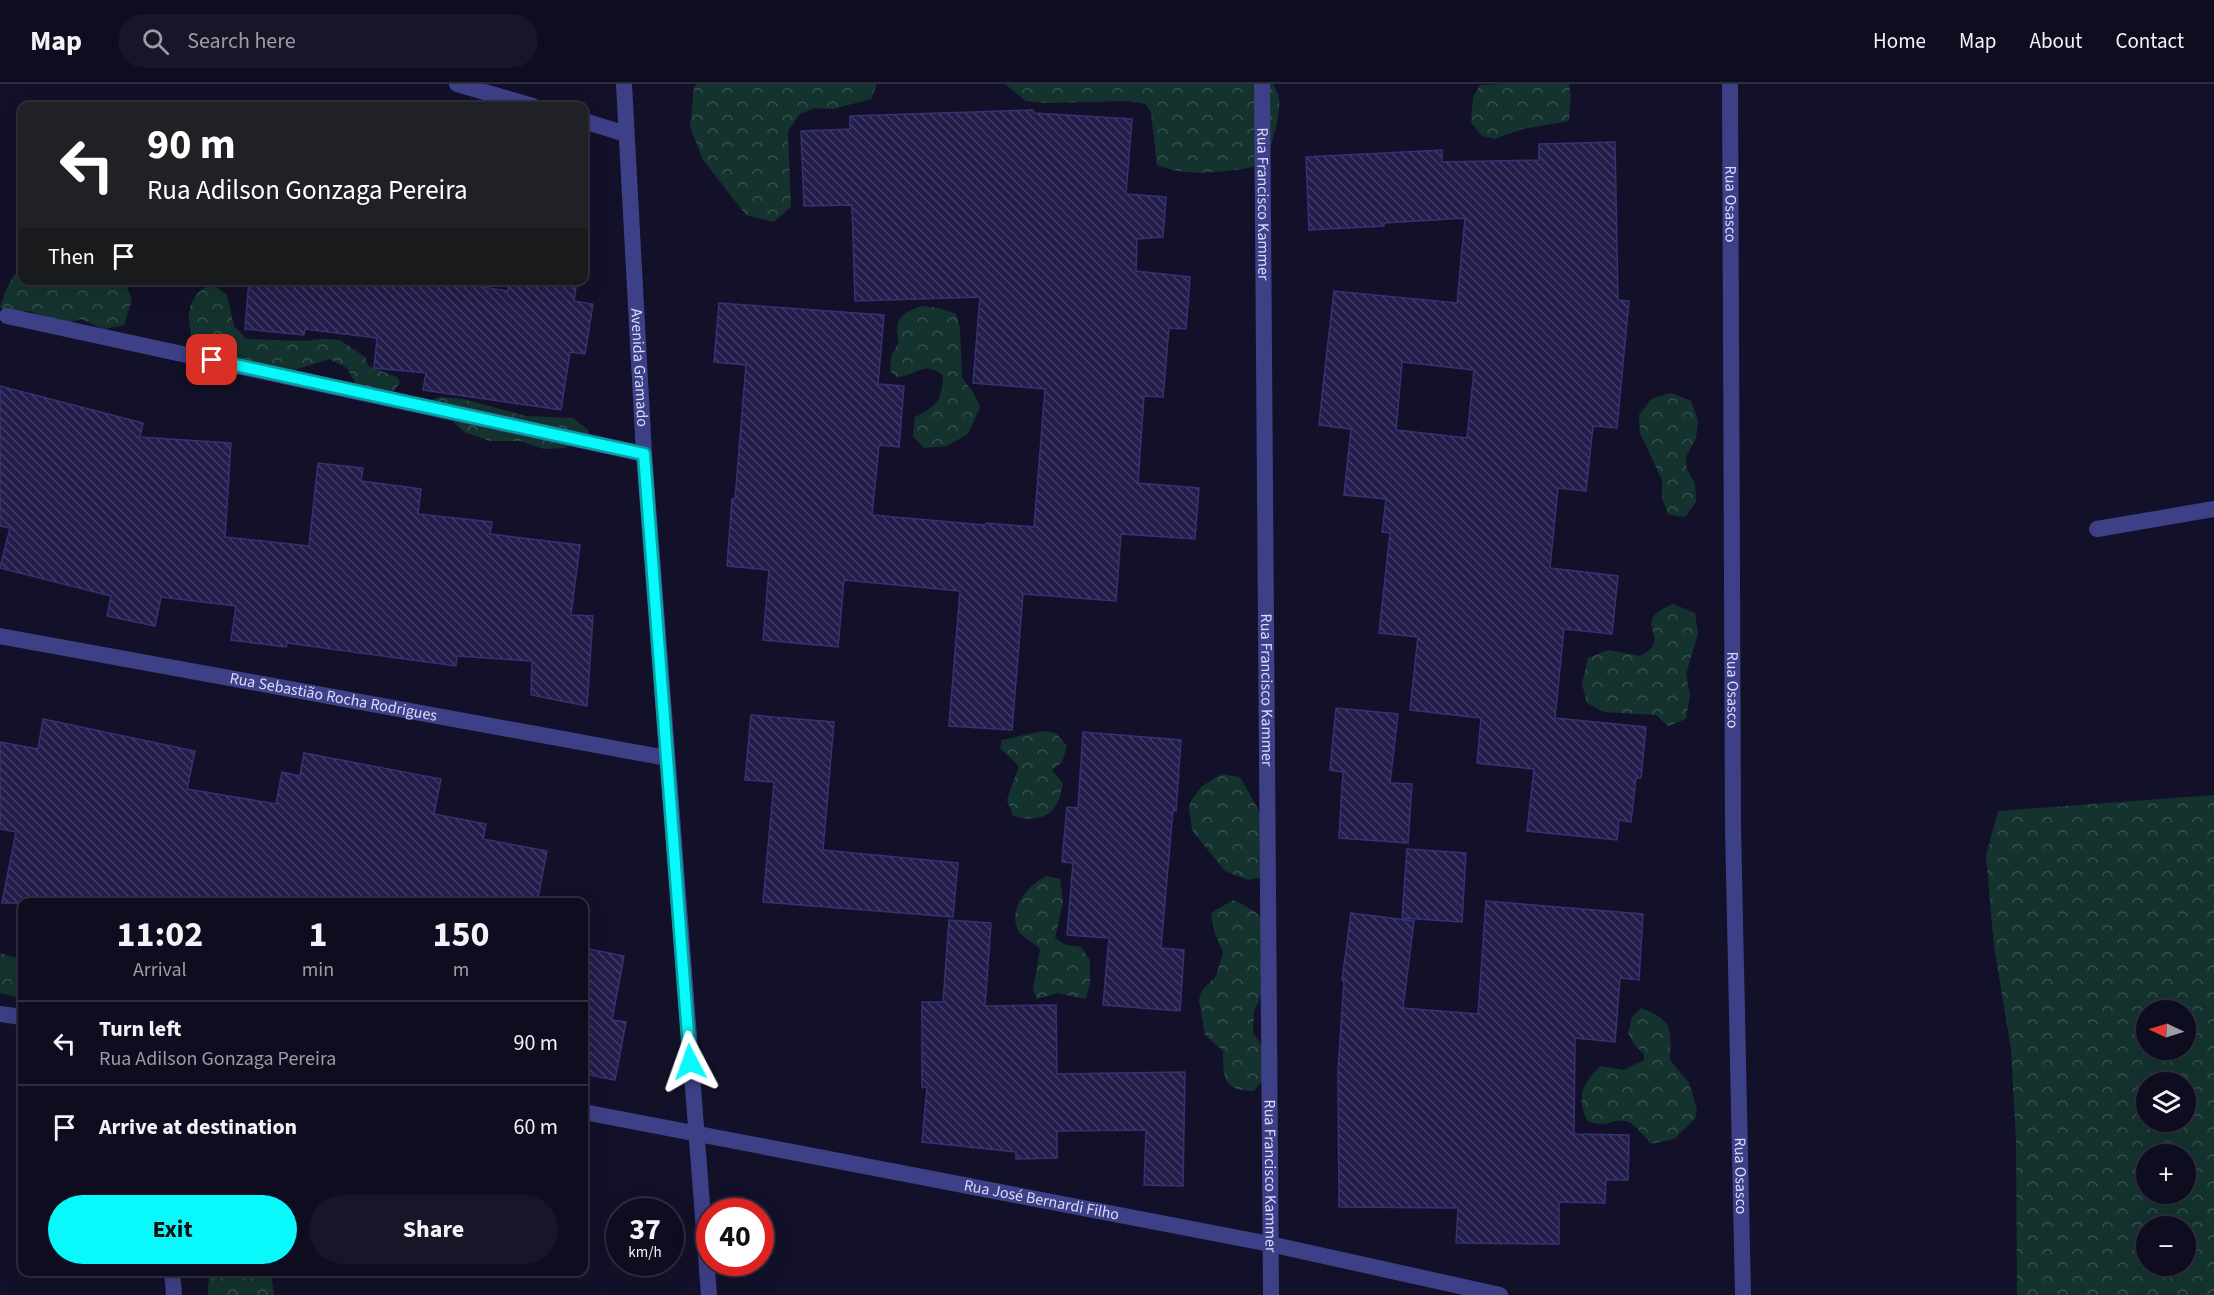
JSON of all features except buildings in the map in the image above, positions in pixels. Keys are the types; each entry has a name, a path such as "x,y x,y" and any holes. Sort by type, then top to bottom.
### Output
{"street":[{"path":"457,84 519,102"},
{"name":"Avenida Gramado","path":"624,84 644,454 709,1295"},
{"name":"Rua Francisco Kammer","path":"1262,84 1271,1295"},
{"name":"Rua Osasco","path":"1730,84 1733,816 1743,1295"},
{"path":"588,122 626,134"},
{"path":"8,316 644,454"},
{"path":"2097,529 2214,509"},
{"name":"Rua Sebastião Rocha Rodrigues","path":"0,636 667,758"},
{"path":"0,1014 18,1016"},
{"name":"Rua José Bernardi Filho","path":"588,1113 1270,1244 1500,1295"},
{"path":"172,1276 174,1295"}],"green space":[{"path":"697,84 877,84 871,99 833,109 814,108 800,114 788,131 791,207 774,222 746,215 703,160 690,127 694,87"},
{"path":"1005,84 1273,84 1279,98 1279,106 1272,142 1262,165 1222,172 1195,173 1157,165 1151,113 1146,104 1129,101 1048,103 1026,101"},
{"path":"1569,84 1571,95 1569,121 1522,129 1495,139 1482,136 1471,122 1473,97 1480,85"},
{"path":"18,271 18,285 126,285 132,299 124,325 104,329 81,319 52,327 33,312 10,314 0,307 11,280"},
{"path":"208,285 214,285 227,295 234,326 246,339 340,340 365,357 368,366 397,377 400,382 392,394 357,386 347,368 329,359 267,379 199,357 189,318 196,295"},
{"path":"922,306 956,314 960,328 962,378 973,392 980,407 968,434 947,446 924,448 913,436 915,417 928,410 936,402 943,384 943,376 931,369 897,377 890,371 891,357 899,342 897,328 900,318 909,311"},
{"path":"1671,393 1691,401 1698,421 1696,438 1686,457 1687,469 1695,484 1696,502 1685,517 1669,515 1662,499 1662,480 1640,433 1639,415 1651,399"},
{"path":"441,397 463,399 526,416 573,418 588,430 590,437 565,448 544,449 520,441 490,441 464,432 431,400"},
{"path":"1673,604 1695,613 1698,634 1686,674 1690,695 1686,719 1668,726 1656,715 1604,712 1587,703 1582,684 1588,658 1608,650 1640,656 1647,652 1654,641 1652,621 1654,616"},
{"path":"1042,731 1056,733 1067,746 1062,762 1052,770 1063,783 1061,794 1053,809 1041,817 1033,819 1013,816 1007,800 1019,766 1000,748 1002,740"},
{"path":"1221,774 1240,777 1265,822 1263,877 1248,880 1225,871 1192,830 1189,807 1191,801 1201,787"},
{"path":"2214,795 2214,1295 2017,1295 2016,1142 2011,1049 1994,946 1986,856 1998,811"},
{"path":"1047,876 1060,879 1063,902 1055,938 1066,945 1081,947 1090,960 1090,982 1086,999 1057,993 1037,999 1033,990 1040,949 1021,934 1016,926 1015,917 1020,900 1026,892"},
{"path":"1233,900 1253,910 1263,920 1273,955 1260,979 1262,993 1254,1012 1253,1032 1264,1050 1270,1071 1254,1091 1236,1089 1227,1081 1223,1069 1223,1051 1205,1035 1199,1000 1202,990 1216,976 1223,953 1214,931 1211,913"},
{"path":"0,953 18,958 18,997 0,993"},
{"path":"1641,1008 1665,1021 1668,1026 1670,1060 1689,1083 1697,1109 1695,1119 1674,1139 1651,1144 1629,1122 1621,1120 1600,1124 1588,1121 1582,1105 1585,1085 1600,1066 1623,1070 1644,1060 1644,1054 1634,1044 1628,1033 1632,1017"},
{"path":"209,1276 272,1276 274,1295 208,1295"}],"route":[{"path":"212,360 644,454 690,1062"}]}
